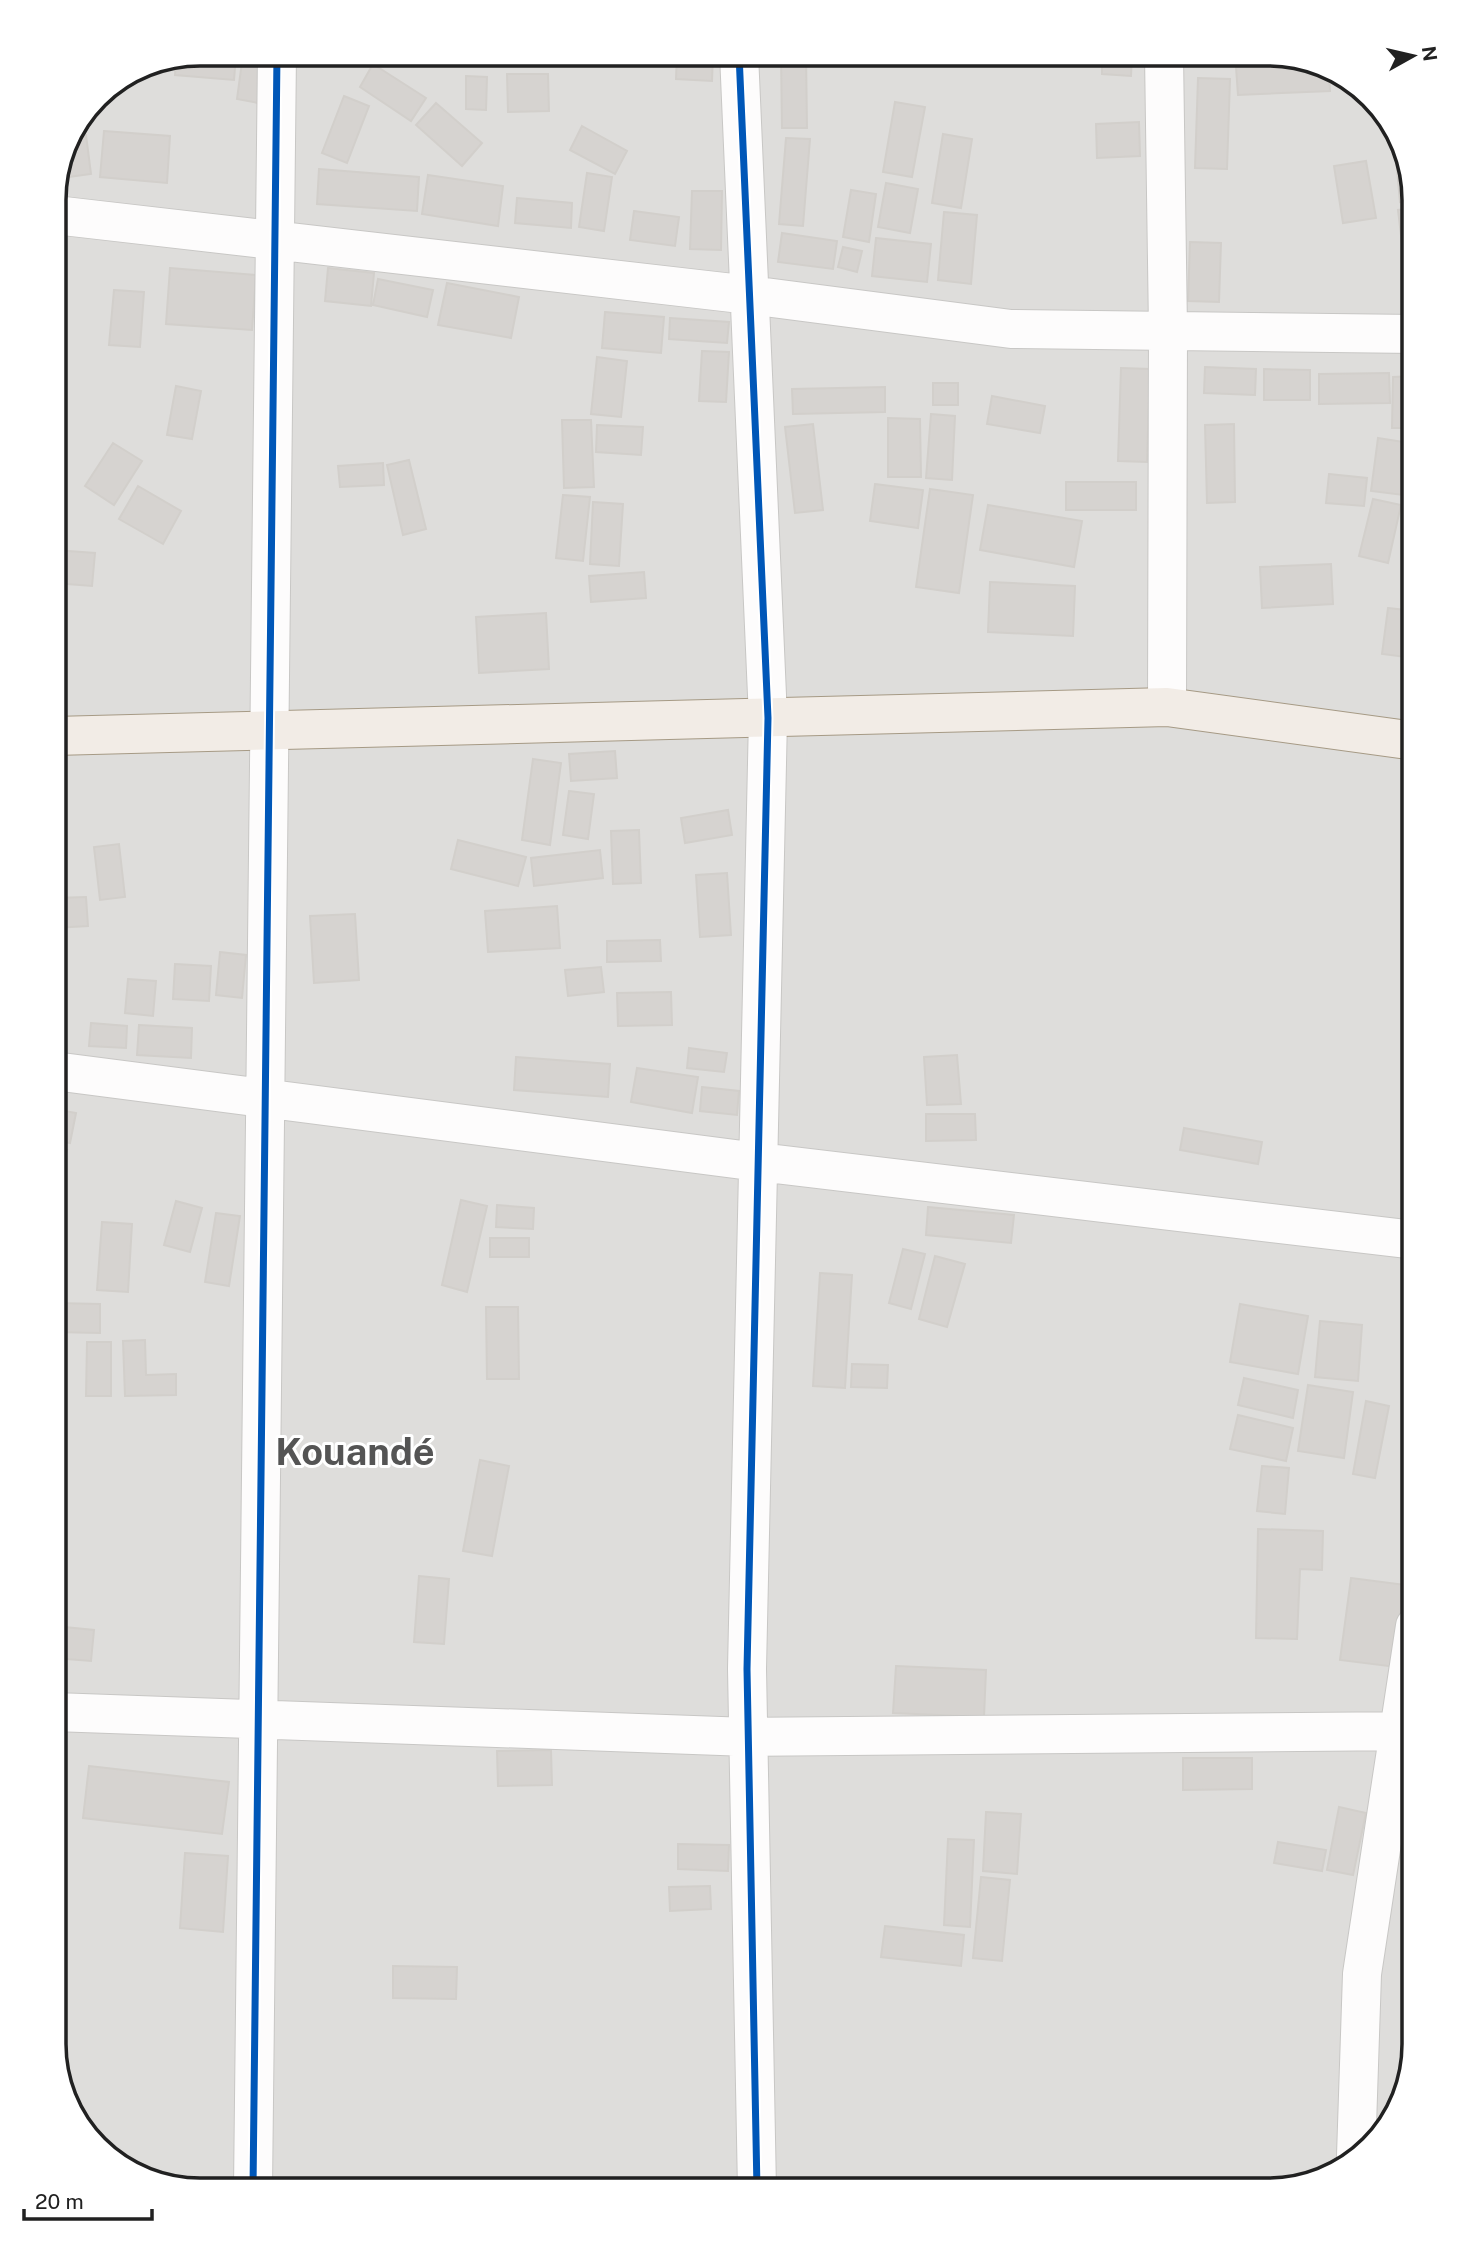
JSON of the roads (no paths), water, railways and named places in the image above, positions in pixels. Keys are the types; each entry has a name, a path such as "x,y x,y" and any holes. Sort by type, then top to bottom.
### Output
{"main road":[{"path":"67,736 1167,708 1402,739"}],"street":[{"path":"253,2177 277,66"},
{"path":"740,67 768,718 748,1737 757,2178"},
{"path":"1164,67 1168,330 1167,708"},
{"path":"67,216 750,295 1011,328 1402,334"},
{"path":"67,1073 758,1162 1402,1238"},
{"path":"66,1712 748,1737 1402,1731"},
{"path":"1356,2144 1362,1974 1402,1758"}],"district":[{"name":"Kouandé","path":"355,1452"}]}
